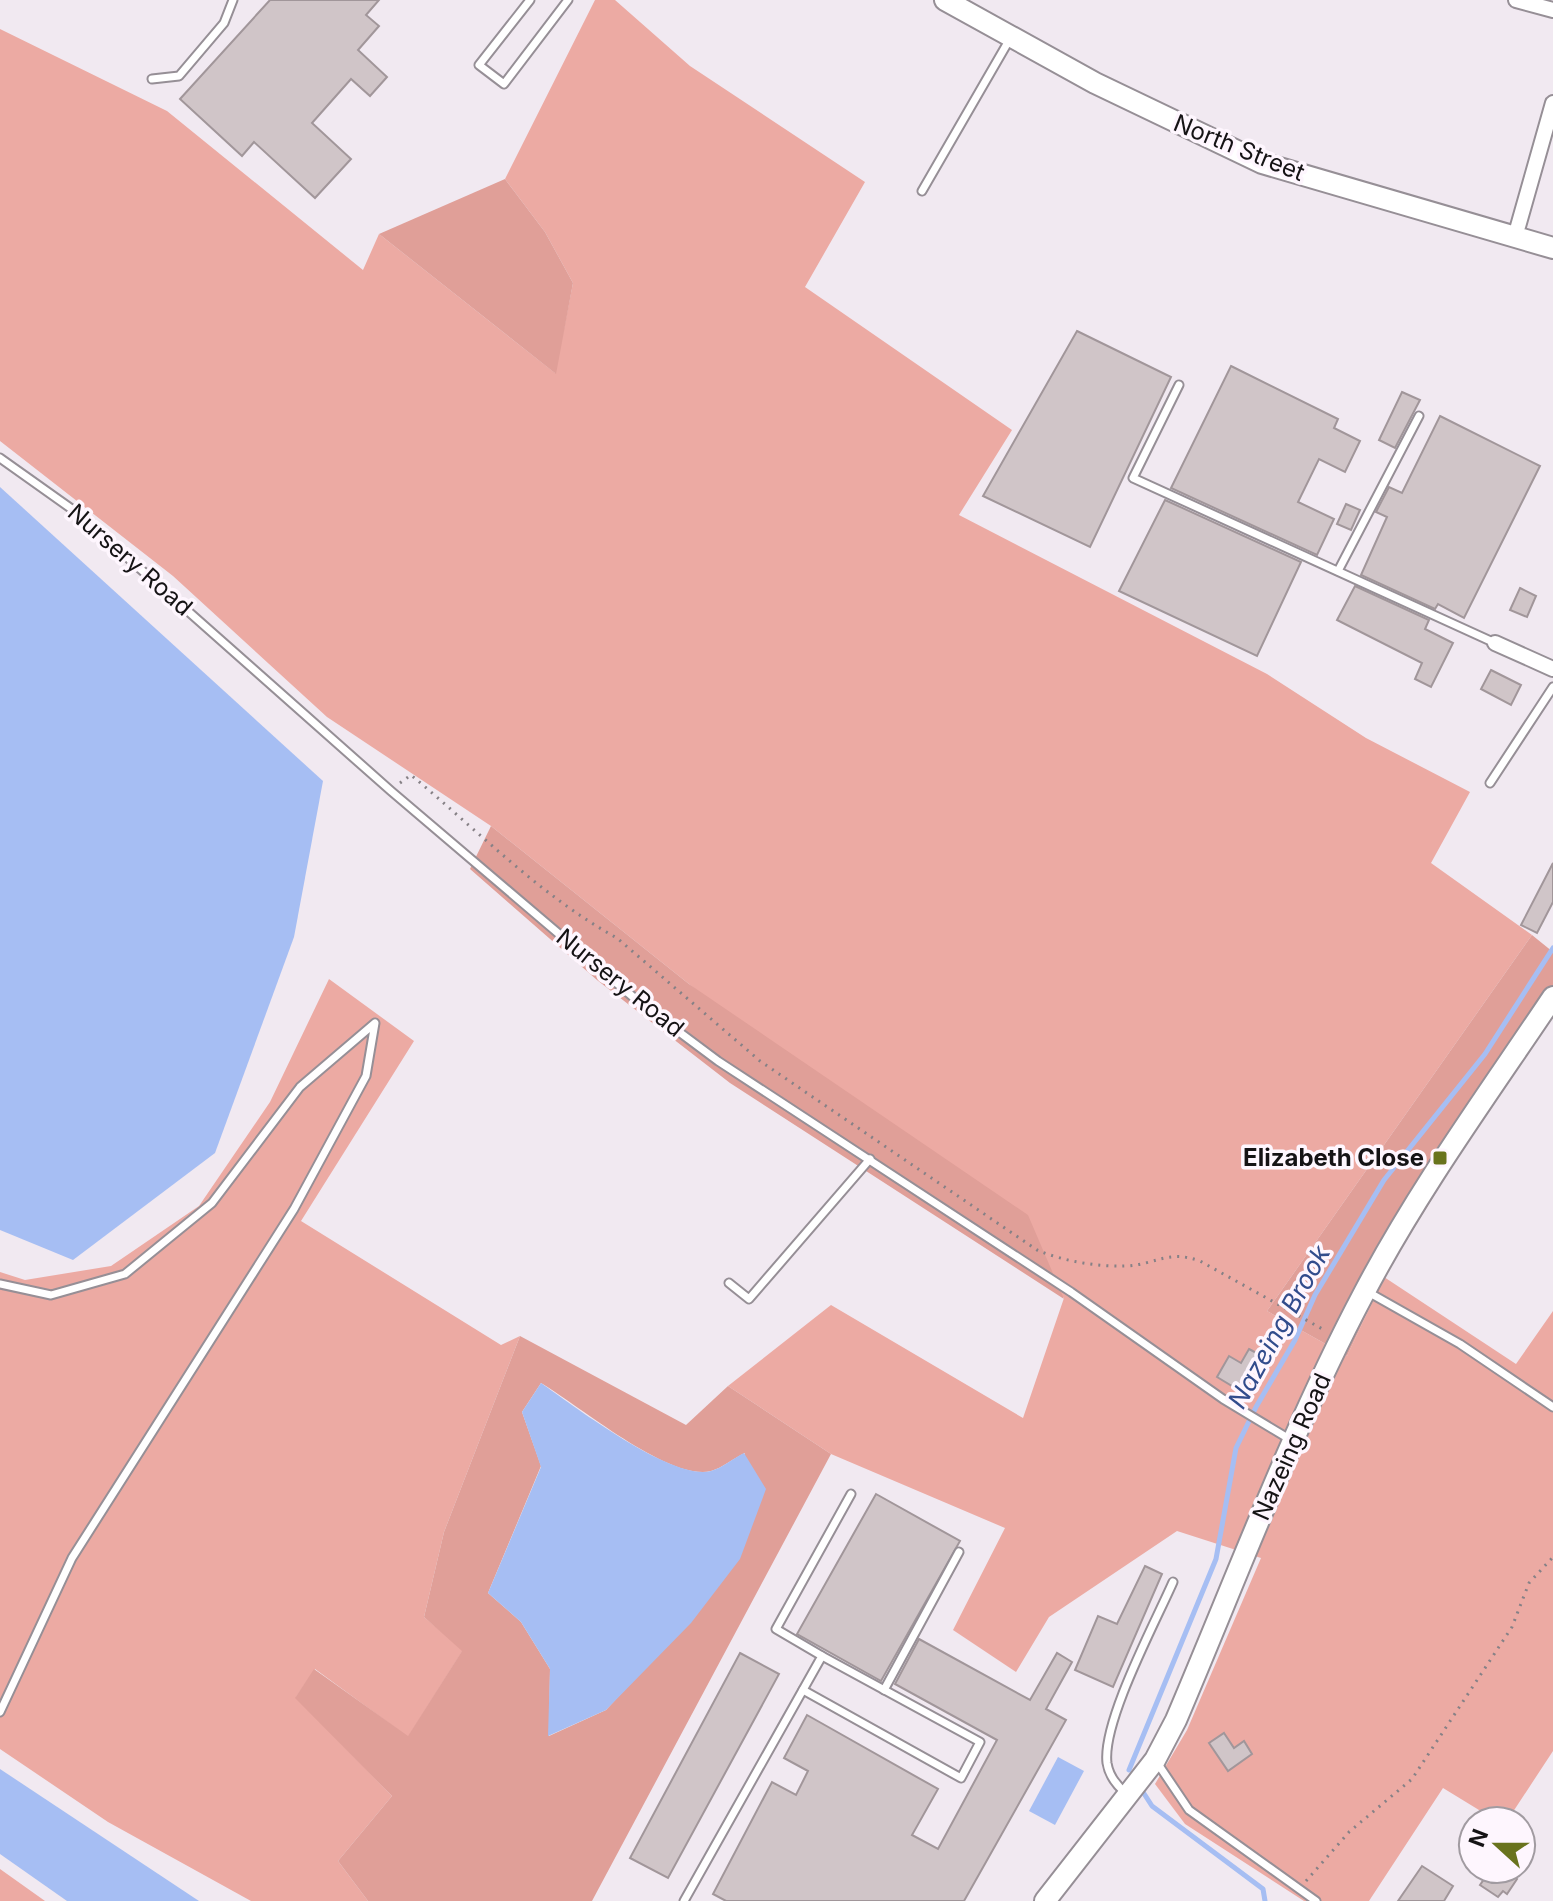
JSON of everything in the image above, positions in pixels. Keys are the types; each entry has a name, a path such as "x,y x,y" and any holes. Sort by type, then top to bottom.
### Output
{"main road":[{"name":"North Street","path":"945,0 1148,110 1262,163 1553,248"},
{"name":"Nazeing Road","path":"1045,1901 1155,1760 1176,1720 1292,1440 1366,1290 1433,1177 1553,997"}],"street":[{"path":"1516,0 1553,10"},
{"path":"1515,237 1553,103"},
{"path":"1495,643 1553,669"}],"lane":[{"path":"152,79 179,76 224,23 233,0"},
{"path":"530,0 479,65 504,84 568,0"},
{"path":"922,191 1012,36"},
{"path":"1179,385 1133,478 1495,643"},
{"path":"1338,571 1419,416"},
{"name":"Nursery Road","path":"0,458 76,512 391,791 639,1002 718,1061 1071,1292 1241,1411 1292,1440"},
{"path":"1490,783 1553,687"},
{"path":"0,1284 51,1295 125,1274 212,1203 300,1087 375,1023 366,1076 294,1209 72,1558 0,1712"},
{"path":"729,1283 749,1299 870,1159"},
{"path":"1366,1290 1460,1344 1553,1407"},
{"path":"803,1690 961,1778 980,1742 776,1629 851,1494"},
{"path":"884,1690 959,1552"},
{"path":"1129,1795 1110,1774 1108,1751 1116,1714 1173,1582"},
{"path":"688,1900 822,1656"},
{"path":"1155,1760 1189,1810 1302,1895 1316,1901"}],"path":[{"path":"391,791 411,775 593,925 617,938 760,1061 1037,1250 1056,1258 1127,1266 1183,1255 1332,1335"},
{"path":"1302,1895 1349,1832 1412,1779 1512,1627 1529,1583 1553,1557"}],"shaded area":[{"path":"595,0 615,0 690,66 865,182 805,287 1012,430 959,515 1267,674 1366,738 1470,792 1431,863 1532,935 1267,1311 1347,1356 1384,1277 1516,1364 1553,1311 1553,1751 1518,1805 1471,1805 1443,1788 1369,1901 1304,1901 1185,1824 1155,1784 1187,1730 1261,1558 1177,1531 1049,1617 1016,1672 953,1630 1005,1528 831,1454 728,1386 831,1305 1023,1418 1064,1298 689,984 491,826 327,717 173,576 0,441 0,29 167,111 363,270 379,234 555,373 573,283 545,232 505,179"},
{"path":"505,179 545,232 573,283 556,374 379,234"},
{"path":"491,826 689,984 1028,1215 1064,1299 730,1083 597,980 470,869"},
{"path":"1532,935 1553,952 1553,1012 1492,1101 1384,1277 1347,1356 1267,1311"},
{"path":"329,979 414,1041 301,1221 501,1345 520,1336 444,1532 424,1617 463,1650 408,1737 315,1669 296,1697 392,1796 338,1861 368,1901 251,1901 108,1822 0,1749 0,1272 25,1280 111,1266 199,1206 270,1102"},
{"path":"520,1336 686,1425 728,1386 831,1454 592,1901 368,1901 338,1861 392,1796 295,1698 314,1669 408,1736 462,1651 424,1617 444,1532","holes":["541,1383 624,1439 672,1465 693,1471 711,1471 745,1453 641,1672 606,1710 549,1736 550,1669 521,1622 488,1593 541,1466 522,1412"]},
{"path":"0,1869 45,1901 0,1901"}],"water":[{"path":"0,487 323,781 294,937 215,1153 73,1260 0,1230"},
{"path":"541,1383 599,1424 673,1465 694,1471 711,1471 744,1453 766,1489 740,1559 691,1623 606,1710 548,1736 550,1669 521,1622 488,1593 541,1467 522,1412"},
{"path":"1058,1757 1084,1771 1055,1825 1029,1811"},
{"path":"0,1769 199,1901 67,1901 0,1854"}],"building":[{"path":"270,0 379,0 366,15 379,26 358,50 387,77 370,96 351,79 312,123 351,159 315,198 254,142 242,156 180,99"},
{"path":"1077,331 1171,377 1090,547 983,496"},
{"path":"1231,366 1338,419 1334,428 1360,441 1345,472 1319,459 1298,502 1334,519 1317,555 1171,488"},
{"path":"1402,392 1420,400 1395,448 1379,440"},
{"path":"1440,416 1540,466 1464,618 1438,604 1435,609 1361,575 1387,517 1376,512 1389,487 1402,493"},
{"path":"1165,500 1301,562 1257,656 1119,591"},
{"path":"1346,504 1360,510 1351,530 1337,524"},
{"path":"1355,586 1429,620 1425,629 1453,643 1431,687 1415,679 1422,663 1337,620"},
{"path":"1520,588 1536,596 1527,617 1510,610"},
{"path":"1491,670 1521,685 1511,705 1481,689"},
{"path":"1553,863 1553,902 1537,933 1521,925"},
{"path":"1249,1349 1262,1356 1242,1392 1217,1377 1229,1356 1241,1363"},
{"path":"876,1494 960,1541 881,1681 797,1634"},
{"path":"1145,1566 1162,1574 1113,1687 1075,1670 1098,1616 1117,1624"},
{"path":"919,1639 1030,1700 1057,1653 1072,1662 1046,1709 1066,1720 964,1901 726,1901 713,1894 772,1782 796,1795 808,1771 784,1758 807,1715 938,1789 912,1835 938,1849 997,1740 895,1684"},
{"path":"740,1653 779,1674 668,1878 630,1858"},
{"path":"1224,1733 1234,1748 1244,1741 1252,1754 1228,1771 1209,1743"},
{"path":"1422,1866 1453,1886 1444,1901 1398,1901"},
{"path":"1480,1885 1513,1885 1507,1894 1503,1891 1498,1897"}],"waterway":[{"name":"Nazeing Brook","path":"1129,1770 1216,1559 1236,1448 1256,1407 1295,1340 1315,1295 1384,1180 1485,1054 1553,948"},
{"name":"Nazeing Brook","path":"1143,1792 1152,1806 1263,1889 1265,1901"}],"place":[{"name":"Elizabeth Close","path":"1440,1158"}]}
